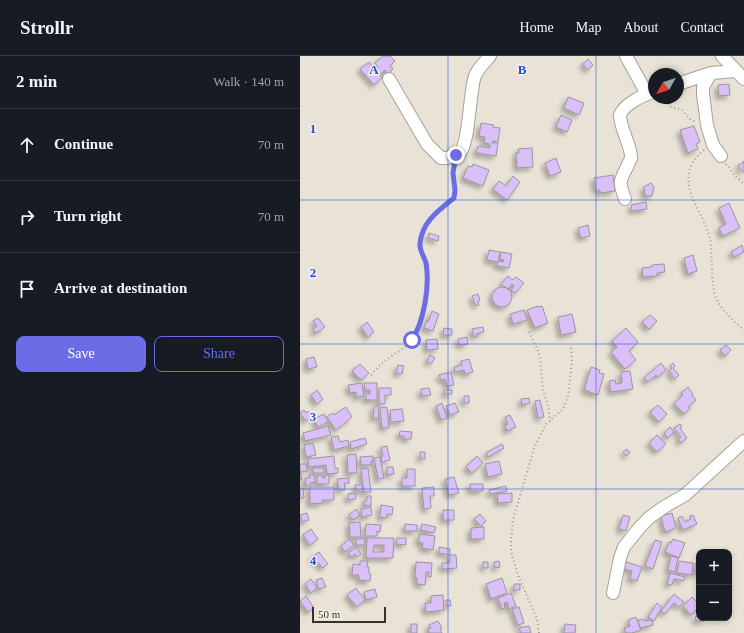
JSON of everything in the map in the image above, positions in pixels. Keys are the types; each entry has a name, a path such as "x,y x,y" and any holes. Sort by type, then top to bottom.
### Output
{"street":[{"path":"389,80 428,144 441,158 448,158 456,155 462,150 469,117 471,91 475,76 490,56"},
{"path":"626,56 648,90"},
{"path":"722,56 740,75"},
{"path":"684,82 711,73 740,75"},
{"path":"711,73 703,87 707,121 713,145 721,156"},
{"path":"625,199 620,187 621,178 631,159 622,130 620,115 621,111 625,107 648,94"},
{"path":"614,593 620,558 624,547 640,527 664,506 690,492 744,441"}],"path":[{"path":"668,104 671,107 682,110 694,122 707,121"},
{"path":"713,145 706,149 693,161 689,173 690,190 694,202 705,223 710,240 716,299 723,310 744,330"},
{"path":"371,375 384,362 412,340 418,331 425,302 427,275 424,258 419,244 423,229 434,214 454,198 455,190 453,173 456,155"},
{"path":"721,156 735,176 744,184"},
{"path":"529,332 540,358 543,391 548,405 550,421"},
{"path":"539,633 537,619 511,552 513,520 534,448 546,424 563,409 568,396 571,368 571,346"}],"building":[{"path":"383,56 390,56 395,61 390,66 393,69 388,74 385,70 380,75 375,69 378,67 375,63"},
{"path":"588,59 593,65 588,70 583,64"},
{"path":"369,62 382,78 374,85 360,69"},
{"path":"729,84 730,95 719,96 718,85"},
{"path":"568,97 584,103 579,115 564,108"},
{"path":"561,115 572,120 567,132 556,127"},
{"path":"481,123 494,125 493,127 500,128 498,142 493,141 492,143 498,143 496,156 476,153 478,146 490,148 490,144 484,143 485,137 479,136"},
{"path":"694,126 700,142 696,144 698,149 688,153 680,130"},
{"path":"532,148 533,167 517,168 516,153 519,153 518,149"},
{"path":"556,158 561,172 550,176 545,163"},
{"path":"744,161 744,173 738,166"},
{"path":"473,164 489,170 483,186 463,178 468,166 472,167"},
{"path":"613,175 615,191 600,193 600,190 596,190 594,178"},
{"path":"513,176 520,182 507,200 493,189 499,181 506,186"},
{"path":"651,183 654,187 652,196 645,196 644,187"},
{"path":"646,202 647,209 632,211 631,205"},
{"path":"729,203 740,228 723,236 719,228 726,224 719,208"},
{"path":"588,225 590,236 581,238 578,228"},
{"path":"429,233 439,236 438,241 428,238"},
{"path":"742,245 744,252 734,257 731,252"},
{"path":"489,250 500,252 498,262 487,260"},
{"path":"501,252 512,254 509,268 497,266 498,261 503,262 504,260 500,259"},
{"path":"693,255 697,271 688,274 684,258"},
{"path":"664,264 665,272 657,273 657,276 643,277 642,268"},
{"path":"508,276 513,280 516,277 524,283 515,293 511,290 514,286 512,284 508,289 501,284"},
{"path":"502,287 509,290 512,297 509,304 502,307 495,304 492,297 495,290"},
{"path":"478,294 480,300 478,301 479,305 476,306 472,296"},
{"path":"542,306 548,323 535,328 527,310"},
{"path":"524,310 527,320 513,324 510,314"},
{"path":"432,311 439,314 433,331 424,328"},
{"path":"572,314 576,332 561,335 558,317"},
{"path":"650,315 657,321 649,329 642,322"},
{"path":"318,318 325,327 316,333 313,329 317,326 313,321"},
{"path":"367,322 374,332 368,337 361,327"},
{"path":"483,327 484,332 476,334 477,337 474,337 472,329"},
{"path":"444,328 452,329 452,335 443,335"},
{"path":"626,328 638,342 629,351 636,360 625,369 611,352 617,347 612,341"},
{"path":"467,337 468,344 459,345 458,339"},
{"path":"437,339 438,349 427,350 426,340"},
{"path":"726,345 731,350 725,356 720,350"},
{"path":"430,355 435,358 431,364 427,361"},
{"path":"314,357 317,367 308,369 306,359"},
{"path":"469,359 473,372 465,374 464,370 455,372 454,367 462,365 461,361"},
{"path":"661,363 666,370 658,377 656,375 648,382 644,378"},
{"path":"673,363 675,366 673,368 679,375 675,379 669,371 672,368 670,366"},
{"path":"360,364 369,373 361,380 352,371"},
{"path":"398,365 404,366 402,374 396,373"},
{"path":"591,367 600,370 599,373 604,374 598,395 584,390"},
{"path":"630,371 633,389 611,392 609,381 615,380 616,384 622,383 621,372"},
{"path":"451,372 454,385 447,386 445,379 441,380 439,375"},
{"path":"362,383 364,396 356,397 356,392 350,393 348,385"},
{"path":"364,383 377,383 377,400 366,400 366,393 370,394 370,390 365,390"},
{"path":"688,387 696,400 688,407 690,409 684,414 674,403 683,395 681,393"},
{"path":"379,388 391,388 391,395 385,395 385,404 379,404"},
{"path":"429,388 431,395 422,396 421,389"},
{"path":"317,390 323,399 317,404 311,395"},
{"path":"444,390 452,390 452,394 444,394"},
{"path":"464,396 469,396 469,403 464,403"},
{"path":"529,398 530,403 522,405 521,399"},
{"path":"540,400 544,417 538,418 535,401"},
{"path":"442,403 447,418 441,420 436,406"},
{"path":"455,403 459,412 450,415 446,406"},
{"path":"658,405 667,414 659,422 650,412"},
{"path":"374,406 378,406 379,418 373,418"},
{"path":"346,407 352,417 336,430 327,417 332,413 334,415"},
{"path":"387,407 389,428 382,428 380,408"},
{"path":"402,409 404,421 391,422 390,410"},
{"path":"304,410 306,413 308,411 312,416 306,421 300,413"},
{"path":"324,414 328,422 318,427 314,419"},
{"path":"510,415 516,427 507,431 505,425 508,424 505,417"},
{"path":"680,424 682,426 680,428 687,438 681,443 678,439 681,437 674,428"},
{"path":"328,426 331,435 305,441 303,433"},
{"path":"670,427 674,432 668,438 664,433"},
{"path":"400,431 412,432 411,439 404,439 404,436 399,436"},
{"path":"657,435 666,444 657,452 649,443"},
{"path":"338,436 340,442 348,440 349,446 334,450 331,437"},
{"path":"365,438 367,444 351,449 350,442"},
{"path":"313,443 316,455 306,457 304,445"},
{"path":"502,444 504,448 488,457 486,453"},
{"path":"387,446 390,460 382,462 381,457 383,456 381,447"},
{"path":"627,449 630,453 626,456 623,452"},
{"path":"420,452 425,452 425,459 421,459"},
{"path":"356,454 357,473 348,473 347,455"},
{"path":"334,456 335,468 338,468 338,473 327,474 326,465 309,467 308,459"},
{"path":"373,456 371,465 361,465 360,457"},
{"path":"477,456 483,463 472,473 466,467"},
{"path":"380,457 384,478 378,479 374,458"},
{"path":"499,461 502,474 488,477 485,464"},
{"path":"300,464 306,464 307,471 300,472"},
{"path":"387,467 393,467 394,474 387,475"},
{"path":"313,468 324,468 324,473 313,473"},
{"path":"368,468 371,492 364,492 361,469"},
{"path":"407,469 415,469 415,486 402,486 402,478 407,478"},
{"path":"309,475 314,475 315,482 310,483 310,486 306,486 305,478 310,478"},
{"path":"322,475 322,478 325,478 324,475 329,475 329,484 317,484 317,476"},
{"path":"454,477 459,493 449,495 445,479"},
{"path":"349,478 349,483 344,483 345,490 339,490 337,479"},
{"path":"470,484 483,484 483,491 470,491"},
{"path":"355,485 362,485 362,492 356,490"},
{"path":"506,486 507,491 490,494 489,490"},
{"path":"310,487 334,487 334,500 322,500 323,503 310,504"},
{"path":"434,487 434,496 430,496 431,508 424,509 422,488"},
{"path":"300,488 303,488 304,498 300,498"},
{"path":"355,493 356,499 348,500 348,494"},
{"path":"512,493 512,502 498,503 497,494"},
{"path":"367,496 371,496 371,506 364,505"},
{"path":"381,505 393,507 392,515 387,514 386,518 380,517"},
{"path":"371,507 372,515 362,517 361,509"},
{"path":"356,509 360,515 353,520 349,515"},
{"path":"443,510 454,510 454,520 443,520"},
{"path":"307,513 309,520 302,522 300,515"},
{"path":"672,513 676,528 665,532 661,516"},
{"path":"480,514 486,521 481,526 474,519"},
{"path":"623,515 630,517 626,531 619,529"},
{"path":"693,515 697,524 683,530 678,518 682,516 685,522 691,519 690,516"},
{"path":"360,522 361,537 350,537 349,523"},
{"path":"366,524 381,525 380,532 377,531 377,536 365,536"},
{"path":"405,524 417,525 417,531 405,531"},
{"path":"422,524 436,527 434,533 421,530"},
{"path":"484,527 484,539 471,539 471,528"},
{"path":"311,529 318,539 310,545 303,535"},
{"path":"420,534 435,536 433,550 422,548 423,543 418,542"},
{"path":"364,538 365,545 356,545 356,539"},
{"path":"367,538 394,538 393,558 366,558","holes":["374,545 384,545 384,552 373,552"]},
{"path":"397,538 406,538 406,545 396,544"},
{"path":"349,539 354,545 345,552 341,546"},
{"path":"673,539 685,543 679,558 665,552 669,542 671,543"},
{"path":"655,540 662,542 653,569 645,566"},
{"path":"356,547 361,554 357,557 355,554 351,557 348,553"},
{"path":"439,547 450,549 450,555 439,553"},
{"path":"319,552 328,564 322,568 312,557"},
{"path":"450,555 456,555 457,568 442,569 442,563 450,563"},
{"path":"671,556 678,558 675,572 668,570"},
{"path":"360,561 368,561 367,567 369,567 369,574 371,574 370,581 359,580 359,575 352,575 353,564 360,565"},
{"path":"499,561 500,567 495,568 494,562"},
{"path":"679,561 693,563 692,575 677,573"},
{"path":"416,562 432,563 431,577 428,576 429,572 426,572 425,585 417,584 417,578 415,577"},
{"path":"483,562 488,562 488,568 483,568"},
{"path":"626,562 642,567 637,581 630,579 632,571 624,569"},
{"path":"695,563 696,574 695,574"},
{"path":"670,573 685,577 684,581 674,579 672,585 667,584"},
{"path":"322,578 326,587 319,589 316,580"},
{"path":"502,578 507,593 491,599 486,584"},
{"path":"311,579 317,588 311,593 305,584"},
{"path":"514,584 520,584 520,590 514,590"},
{"path":"356,588 365,600 357,607 347,595"},
{"path":"375,589 377,597 366,600 364,592"},
{"path":"511,593 516,606 509,609 507,602 504,603 505,608 502,609 498,598"},
{"path":"674,594 684,602 679,607 674,603 665,614 661,611"},
{"path":"443,595 444,610 426,612 425,603 431,603 431,596"},
{"path":"306,596 314,608 308,612 300,601"},
{"path":"692,597 696,601 696,610 691,615 683,606"},
{"path":"446,600 450,600 451,606 446,606"},
{"path":"657,603 662,607 654,621 648,617"},
{"path":"519,607 524,623 518,625 512,609"},
{"path":"636,617 641,630 626,633 624,628 630,626 628,620"},
{"path":"643,619 644,621 652,620 653,625 640,628 638,620"},
{"path":"438,621 442,628 440,629 442,633 429,633 428,629 431,628 429,625"},
{"path":"411,624 417,624 417,633 411,633"},
{"path":"565,624 576,625 575,633 564,633"},
{"path":"529,626 531,633 521,633 519,628"}],"route":[{"path":"412,340 418,331 425,302 427,275 426,264 419,244 423,229 434,214 454,198 455,190 453,173 456,155"}]}
